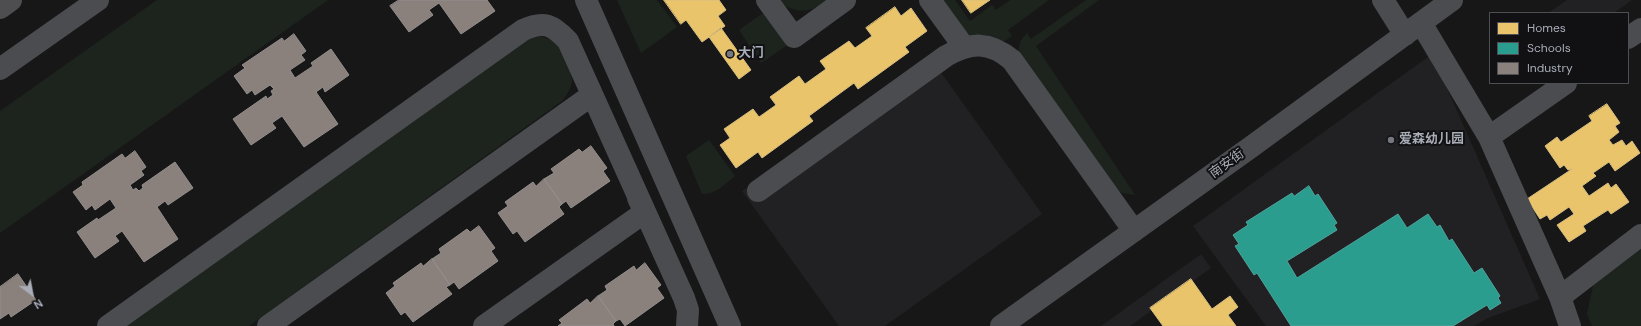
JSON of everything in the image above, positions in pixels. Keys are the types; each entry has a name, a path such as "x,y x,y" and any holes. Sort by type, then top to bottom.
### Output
{"highway":[{"path":"0,8 11,0"}],"street":[{"path":"0,69 98,0"},
{"path":"586,0 730,326"},
{"path":"767,0 794,37 846,0"},
{"path":"930,0 964,47"},
{"path":"1383,0 1413,29 1489,137 1560,297 1570,326"},
{"name":"南安街","path":"1001,326 1452,0"},
{"path":"108,326 523,30 539,25 550,25 560,32 568,41 684,298 688,310 687,326"},
{"path":"1629,37 1641,29"},
{"path":"758,190 946,56 964,47 982,45 998,50 1012,60 1134,231"},
{"path":"1489,137 1565,84"},
{"path":"268,326 592,95"},
{"path":"484,326 645,212 616,147"},
{"path":"1560,297 1641,235"}],"shaded area":[{"path":"157,0 328,0 0,233 0,111"},
{"path":"617,0 657,0 677,27 641,53"},
{"path":"777,0 833,0 818,7 799,10 792,9"},
{"path":"938,0 955,0 970,21 992,5 996,10 1010,0 1049,0 1008,30 1012,36 1003,42 973,37 966,33"},
{"path":"1086,0 1099,0 1036,46 1135,195 1122,193 1113,187 1018,52 1021,40 1027,33 1031,39"},
{"path":"1567,0 1632,0 1615,12 1549,12"},
{"path":"766,11 789,44 761,63 739,30"},
{"path":"537,36 550,39 556,43 563,52 568,63 572,82 569,91 562,101 249,326 125,326 521,41"},
{"name":"爱森幼儿园","path":"1432,54 1540,299 1488,318 1474,326 1266,326 1193,226"},
{"path":"930,57 1042,214 885,326 839,326 742,191"},
{"path":"709,140 735,176 716,191 702,194 686,156"},
{"path":"1641,244 1641,326 1592,326 1587,314 1594,281"},
{"path":"1201,254 1211,268 1130,326 1101,326"}],"building: Homes":[{"path":"664,0 719,0 726,10 718,16 725,26 702,42 686,20 681,24"},
{"path":"962,0 990,0 971,13"},
{"path":"895,7 901,16 911,8 927,31 905,47 909,52 858,89 854,83 809,116 813,121 762,158 758,152 736,168 720,145 730,138 724,129 753,109 759,117 776,105 770,97 799,76 805,84 826,69 820,61 849,41 855,48 872,36 866,28"},
{"name":"大门","path":"721,28 751,70 739,79 709,37"},
{"path":"1607,104 1620,123 1615,126 1619,132 1609,140 1613,145 1622,140 1626,146 1632,141 1640,153 1615,171 1609,162 1593,173 1596,176 1582,186 1589,196 1608,183 1611,188 1616,184 1629,202 1611,214 1608,210 1583,226 1586,231 1569,242 1557,225 1574,214 1569,207 1550,220 1547,215 1540,219 1527,199 1572,169 1568,170 1564,165 1560,168 1545,146 1557,137 1561,142 1592,121 1589,116"},
{"path":"1191,279 1212,309 1230,296 1238,307 1228,315 1236,326 1163,326 1150,308"}],"building: Schools":[{"path":"1309,186 1315,196 1318,194 1337,223 1334,225 1337,230 1287,261 1297,278 1398,214 1407,228 1428,214 1437,227 1440,225 1449,241 1452,239 1474,273 1482,268 1500,296 1498,298 1501,303 1490,310 1487,305 1453,326 1291,326 1257,273 1254,275 1235,246 1239,244 1233,235 1248,225 1246,222 1292,193 1294,196"}],"building: Industry":[{"path":"399,0 487,0 495,11 461,34 439,3 429,10 433,15 409,32 390,6"},
{"path":"294,34 306,51 301,55 305,60 290,70 295,78 313,66 311,63 331,49 349,75 325,92 323,87 316,92 338,124 304,147 282,116 272,123 276,128 251,145 233,119 266,96 267,99 273,95 271,91 274,89 270,85 255,95 252,90 247,94 234,76 245,68 242,65 282,38 284,41"},
{"path":"591,146 607,168 603,171 610,181 571,208 566,201 562,204 544,179 554,173 551,169 579,149 582,152"},
{"path":"135,151 146,167 141,171 144,175 130,185 133,190 136,188 139,191 143,188 142,185 175,162 193,188 168,205 165,201 157,207 178,239 144,262 122,231 115,236 119,241 95,258 77,232 97,218 98,220 116,208 110,199 95,210 92,205 86,210 73,192 83,185 82,182 122,154 125,158"},
{"path":"544,179 562,204 559,207 564,214 525,242 517,231 513,234 498,213 508,206 505,202 533,182 536,186"},
{"path":"479,226 495,248 491,251 498,261 459,289 454,282 450,285 432,259 441,253 439,249 467,229 470,232"},
{"path":"432,259 450,285 446,287 452,294 413,322 405,312 401,315 386,293 395,286 393,283 421,263 423,266"},
{"path":"645,263 661,285 657,288 664,298 625,326 620,319 616,321 598,296 607,290 605,286 634,266 636,270"},
{"path":"18,274 36,300 11,317 9,313 0,319 0,287"},
{"path":"598,296 616,321 613,324 614,326 558,326 562,323 559,320 587,299 590,303"}],"place":[{"name":"大门","path":"730,54"},
{"name":"爱森幼儿园","path":"1391,140"}]}
